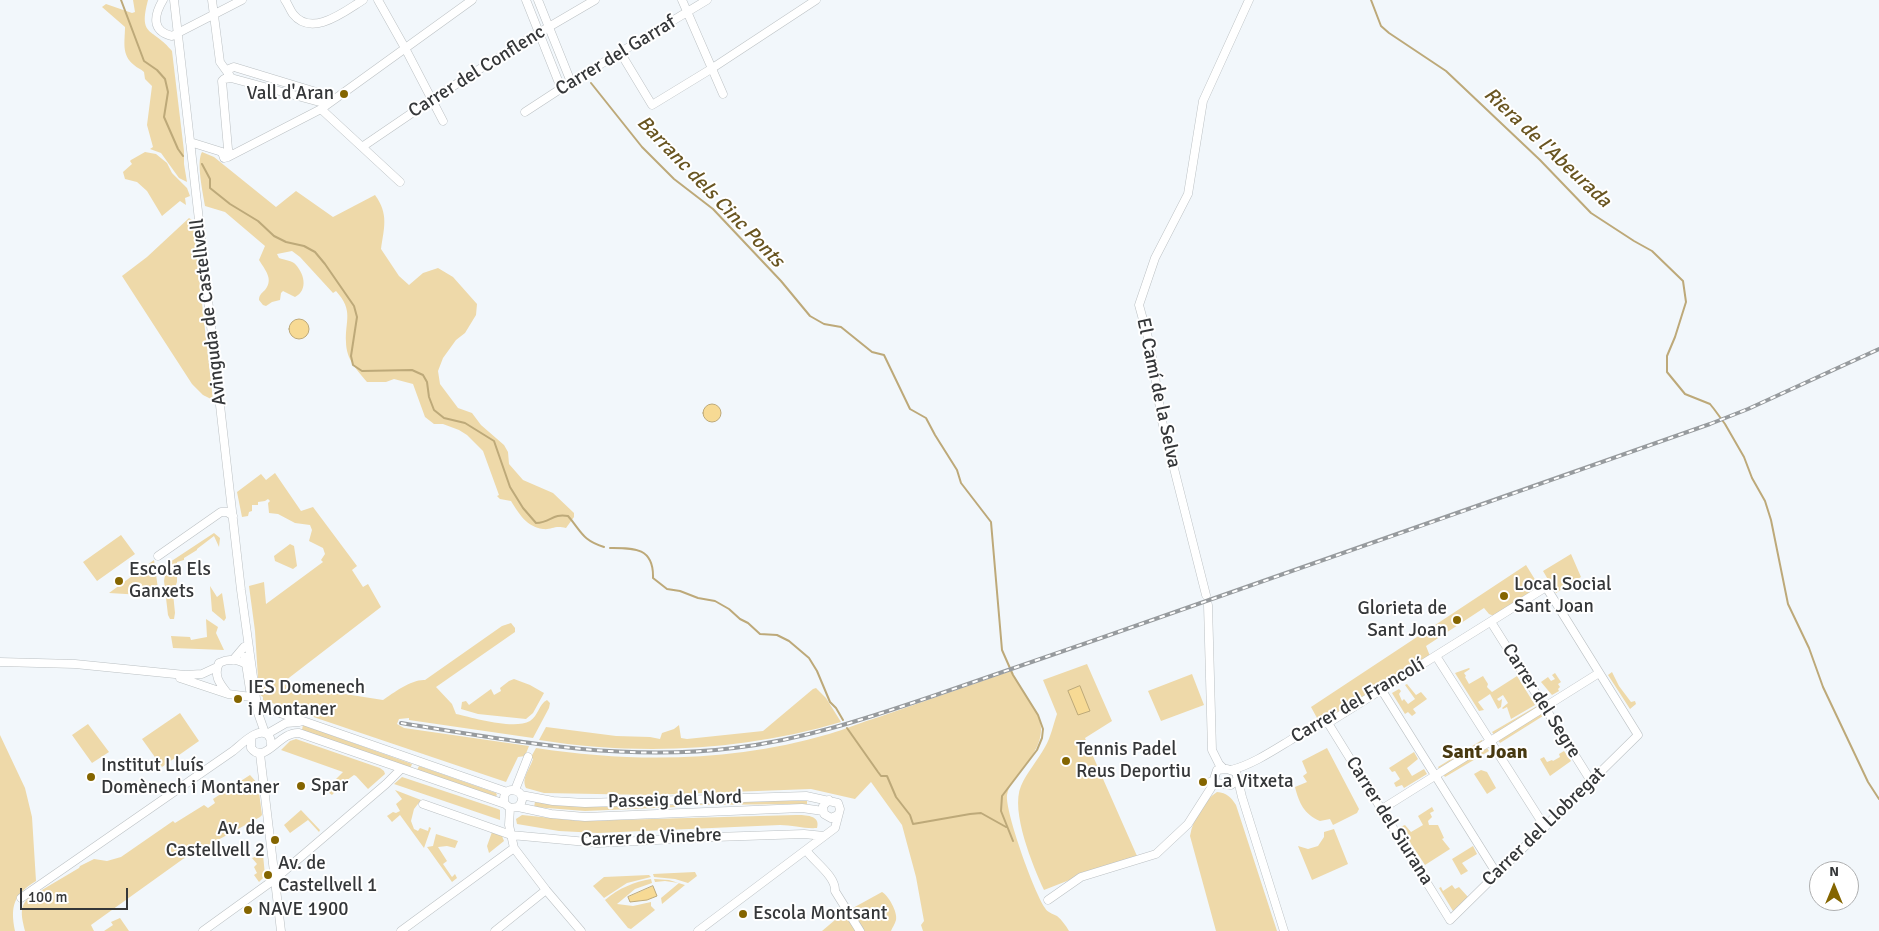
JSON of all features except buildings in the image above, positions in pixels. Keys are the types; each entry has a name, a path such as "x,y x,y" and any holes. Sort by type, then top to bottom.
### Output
{"street":[{"path":"163,0 156,12 156,24 162,32 172,36 242,0"},
{"name":"Avinguda de Castellvell","path":"174,0 255,701"},
{"path":"212,0 220,62 230,76 324,107 362,147 400,182"},
{"path":"286,0 294,15 300,20 317,23 327,21 363,0"},
{"path":"378,0 443,121"},
{"path":"190,142 227,152 324,107 472,0"},
{"path":"526,0 561,88"},
{"path":"538,0 571,82"},
{"name":"Carrer del Conflenc","path":"362,147 432,98 538,32 594,0"},
{"path":"682,0 723,94"},
{"name":"Carrer del Garraf","path":"525,112 561,88 707,0"},
{"path":"620,52 652,105 816,0"},
{"name":"El Camí de la Selva","path":"1206,595 1162,421 1150,345 1138,305 1155,258 1188,194 1202,100 1249,0"},
{"path":"230,76 229,69 234,67 336,98"},
{"path":"227,152 222,81 230,76"},
{"path":"158,556 221,512 233,516"},
{"name":"Carrer del Francolí","path":"1215,781 1218,770 1232,776 1245,765 1317,724 1328,722 1546,587 1600,673"},
{"name":"Avinguda de Castellvell","path":"241,590 246,664 250,670 260,735"},
{"path":"1208,605 1212,764 1215,781"},
{"name":"Carrer del Segre","path":"1491,622 1592,781"},
{"path":"233,660 244,647"},
{"path":"1436,656 1545,827"},
{"path":"159,673 202,674 217,667 219,663 233,660 246,664"},
{"path":"0,662 75,664 159,673 185,678 221,693 228,694"},
{"path":"217,667 218,680 228,694"},
{"path":"1382,809 1600,673"},
{"name":"Carrer del Llobregat","path":"1450,920 1638,735 1600,673"},
{"path":"1381,689 1497,874"},
{"name":"Passeig del Nord","path":"228,694 255,701 304,722 514,792 553,801 585,803 806,796 829,800"},
{"name":"Passeig del Nord","path":"21,898 233,751 260,735 286,723 304,722"},
{"name":"Carrer del Siurana","path":"1328,722 1450,920"},
{"name":"Passeig del Nord","path":"271,747 290,733 299,732 511,806 551,814 585,817 793,808 823,811"},
{"path":"233,751 257,753 266,752 271,747 271,740 260,735 250,745 257,753 281,931"},
{"path":"1212,750 1219,764 1232,776 1242,797 1284,931"},
{"path":"511,806 504,799 514,792 528,757"},
{"path":"203,931 275,879 386,784 401,768"},
{"path":"1048,900 1081,877 1156,854 1188,824 1215,781 1232,776"},
{"path":"511,806 522,801 514,792"},
{"path":"698,931 835,828 838,815 840,806 835,801 829,800 824,804 823,811 826,816 831,818 838,815"},
{"name":"Carrer de Vinebre","path":"423,804 511,835 598,843 804,834 824,836"},
{"path":"511,806 509,825 514,848 581,931"},
{"path":"401,931 413,928 514,848"},
{"path":"806,850 836,887 835,891 860,931"},
{"path":"495,931 546,890"}],"shaded area":[{"path":"133,0 148,0 145,12 146,27 172,51 187,182 179,178 161,153 150,149 153,147 147,125 152,86 145,79 144,72 127,57 125,52 125,27 102,7 106,4 132,13 135,12"},
{"path":"145,152 156,154 167,163 172,173 187,188 190,196 185,198 186,205 180,201 162,216 147,191 137,182 125,179 123,172 132,164 130,161"},
{"path":"202,152 214,157 276,207 296,191 333,217 375,195 384,215 381,249 399,276 409,285 423,273 438,268 453,277 477,304 476,315 465,333 456,340 443,358 438,371 440,384 458,408 472,413 481,425 504,445 508,452 509,464 523,480 553,493 574,513 574,517 566,528 543,529 532,526 520,515 511,501 500,499 497,496 499,495 483,451 467,435 459,430 443,424 434,424 425,417 413,384 394,379 386,382 367,382 353,364 346,348 347,310 342,298 336,291 333,293 300,257 292,251 277,254 279,258 294,263 300,271 304,281 302,290 295,297 283,291 280,300 266,306 263,305 259,297 268,286 269,278 259,260 265,246 225,212 205,206 200,170"},
{"path":"189,218 193,224 213,400 203,395 192,384 122,276 147,257"},
{"path":"299,319 306,322 309,329 306,336 299,339 292,336 289,329 292,322"},
{"path":"712,404 718,407 721,413 718,419 712,422 706,419 703,413 706,407"},
{"path":"275,473 301,511 313,507 357,566 352,570 363,587 368,584 381,607 281,684 383,700 409,684 425,680 502,626 511,623 515,628 515,632 436,687 452,704 456,714 504,724 530,721 547,700 550,703 549,708 533,738 409,720 409,718 399,719 397,724 404,728 529,746 525,756 518,757 506,782 263,700 263,697 259,694 255,631 249,586 264,582 266,604 323,562 321,560 325,554 323,548 309,541 312,530 310,525 295,523 278,514 269,513 268,503 270,501 268,499 258,502 258,505 252,505 252,511 249,512 248,516 242,517 237,492 261,474 266,480"},
{"path":"214,533 220,538 219,547 214,536 184,558 184,560 177,562 177,582 173,593 175,613 174,619 170,619 164,581 167,564"},
{"path":"121,535 135,554 97,581 83,562"},
{"path":"290,544 294,546 297,566 293,569 275,561 274,556"},
{"path":"1571,554 1581,577 1556,593 1543,571"},
{"path":"154,560 159,596 109,593"},
{"path":"1526,565 1539,586 1494,616 1489,614 1484,608 1426,646 1430,656 1390,683 1344,710 1317,718 1311,707"},
{"path":"210,586 217,597 222,593 226,618 224,621 212,611"},
{"path":"206,619 218,627 216,633 224,650 173,648 171,636 190,637 191,640 207,637"},
{"name":"Tennis Padel Reus Deportiu","path":"1087,664 1112,721 1085,738 1137,856 1044,890 1024,838 1018,809 1018,797 1023,781 1047,743 1057,714 1043,680"},
{"path":"1469,668 1464,673 1469,684 1483,676 1488,684 1487,687 1492,692 1517,676 1535,705 1511,719 1507,707 1502,708 1508,703 1503,695 1497,699 1499,701 1502,699 1501,707 1498,709 1490,694 1478,702 1484,710 1479,711 1455,673"},
{"path":"1011,671 1034,707 1041,727 1040,738 1035,751 1014,779 1008,791 1011,818 1021,852 1040,899 1046,909 1057,916 1069,931 923,931 921,925 924,921 916,877 902,825 871,782 855,799 811,789 650,795 544,793 526,788 525,784 525,777 533,759 531,757 536,748 573,753 646,758 720,755 756,750 835,732"},
{"path":"1612,672 1619,686 1631,702 1635,701 1636,704 1630,709 1608,675"},
{"path":"1555,673 1561,682 1558,684 1560,687 1559,691 1552,695 1541,682 1548,677 1551,681 1555,679 1552,675"},
{"path":"1192,674 1204,705 1161,721 1148,691"},
{"path":"514,679 544,693 533,713 526,719 478,714 461,709 462,702 466,701 469,705 491,689 494,695 501,691 500,688"},
{"path":"1407,684 1416,695 1421,692 1427,699 1413,709 1416,713 1412,716 1408,712 1405,714 1392,693 1399,689 1402,701 1404,699 1408,704 1415,699 1405,685"},
{"path":"1080,686 1090,711 1078,715 1068,691"},
{"path":"816,688 826,698 841,722 804,732 766,739 729,745 691,748 615,748 539,740 546,727 616,736 660,739 662,733 679,725 681,738 687,739 763,731"},
{"path":"1537,706 1543,716 1500,743 1492,732"},
{"path":"180,713 199,741 162,767 142,739"},
{"path":"88,724 109,752 92,763 72,735"},
{"path":"303,725 412,764 410,769 302,730"},
{"path":"0,735 25,788 32,817 36,881 18,896 15,902 13,914 15,931 0,931"},
{"path":"296,739 380,768 385,774 368,789 354,775 332,795 328,792 334,786 332,783 343,772 281,750 290,741"},
{"path":"1482,740 1489,751 1445,777 1438,767"},
{"path":"1327,748 1359,809 1357,813 1333,825 1330,819 1320,821 1306,811 1300,803 1295,787 1307,782 1303,776 1307,773 1302,761"},
{"path":"1564,751 1571,761 1550,776 1540,759 1544,757 1547,762 1553,761 1560,757 1559,754"},
{"path":"1414,752 1418,759 1407,768 1412,776 1424,769 1427,774 1404,788 1402,785 1396,787 1394,783 1400,779 1395,771 1392,772 1389,768"},
{"path":"419,766 496,793 497,795 495,797 417,770"},
{"path":"1481,770 1487,772 1496,788 1487,794 1474,774"},
{"path":"250,775 258,784 262,815 260,817 183,859 91,925 94,931 25,931 22,908 30,897 94,859 107,861 121,857 173,821 175,823 204,805 208,808 215,803 213,799"},
{"path":"402,777 498,809 500,810 500,820 394,784"},
{"path":"395,790 421,800 414,809 411,821 414,829 418,831 420,828 428,831 429,827 431,828 424,848 400,815 392,822 387,816 393,812 400,811 396,804 402,799"},
{"path":"1217,792 1228,796 1236,805 1277,931 1216,931 1190,836 1199,811 1207,800"},
{"path":"772,800 807,801 807,804 692,805 694,804"},
{"path":"535,802 590,807 678,805 678,807 585,811 534,807"},
{"path":"1432,807 1434,811 1430,813 1432,817 1428,821 1429,825 1438,825 1444,838 1442,839 1450,849 1425,865 1400,827 1405,825 1411,832 1423,825 1418,816"},
{"path":"301,810 320,830 319,832 308,820 290,833 284,825"},
{"path":"522,815 581,821 800,815 814,818 818,824 817,828 780,825 598,833 559,831 517,824 516,819"},
{"path":"1334,829 1348,864 1312,880 1298,846 1308,849 1318,846 1324,837 1324,832"},
{"path":"492,832 502,836 504,841 489,853 487,846"},
{"path":"436,834 458,841 455,848 447,846 438,847 447,861 443,864 452,877 455,874 457,878 452,882 427,847 433,846"},
{"path":"1473,846 1477,854 1462,863 1468,871 1461,875 1452,859"},
{"path":"263,854 265,876 259,882 254,875 257,873 254,867 257,864 252,858"},
{"path":"695,872 697,876 688,883 675,879 654,877 653,874"},
{"path":"649,875 651,877 627,883 604,898 593,886 604,877"},
{"path":"651,879 652,883 635,889 617,904 633,906 651,902 651,906 655,910 631,929 628,928 605,900 627,886"},
{"path":"654,879 669,880 678,883 655,882"},
{"path":"679,883 685,885 662,904 661,898"},
{"path":"1452,885 1455,889 1459,887 1468,897 1453,911 1439,888 1441,887 1443,891"},
{"path":"653,886 657,896 647,900 630,902 628,897"},
{"path":"882,892 890,900 896,913 896,920 891,931 822,931 842,914"},
{"path":"120,918 129,931 104,931 113,925 111,922"}],"waterway":[{"path":"121,0 144,61 157,70 165,79 168,92 164,117 183,156"},
{"name":"Riera de l'Abeurada","path":"1371,0 1381,26 1446,71 1540,160 1591,213 1652,251 1683,281 1686,302 1667,356 1667,372 1685,394 1710,404 1725,424 1744,457 1752,478 1765,501 1771,520 1788,604 1809,648 1823,687 1868,782 1879,799"},
{"name":"Barranc dels Cinc Ponts","path":"591,83 642,147 674,179 713,209 781,281 810,316 824,324 841,327 872,352 884,355 910,409 926,418 957,470 961,483 991,522 1002,650 1013,675 1038,715 1043,729 1042,738 1037,750 1002,796 1001,811 1013,841"},
{"path":"202,164 210,179 210,188 230,204 258,221 274,236 286,242 304,246 315,252 325,264 354,306 357,317 351,356 353,365 362,371 412,370 423,375 427,382 429,397 434,410 444,418 465,423 494,441 510,487 523,508 536,523 541,523 558,516 568,516 587,538 604,547"},
{"path":"610,548 627,548 640,551 650,560 653,578 667,589 715,601 729,609 760,634 777,635 789,641 809,658 817,671 830,702 843,720"},
{"path":"847,728 881,776 887,776 896,797 910,815 913,824 981,813 1006,827"}],"railway":[{"path":"401,723 525,743 567,748 650,753 734,748 810,734 954,689 1710,424 1748,409 1879,349"}],"place":[{"name":"Vall d'Aran","path":"344,94"},
{"name":"Escola Els Ganxets","path":"119,581"},
{"name":"Local Social Sant Joan","path":"1504,596"},
{"name":"Glorieta de Sant Joan","path":"1457,620"},
{"name":"IES Domenech i Montaner","path":"238,699"},
{"name":"Tennis Padel Reus Deportiu","path":"1066,761"},
{"name":"Institut Lluís Domènech i Montaner","path":"91,777"},
{"name":"La Vitxeta","path":"1203,782"},
{"name":"Spar","path":"301,786"},
{"name":"Av. de Castellvell 2","path":"275,840"},
{"name":"Av. de Castellvell 1","path":"268,875"},
{"name":"NAVE 1900","path":"248,910"},
{"name":"Escola Montsant","path":"743,914"}],"district":[{"name":"Sant Joan","path":"1485,753"}]}
